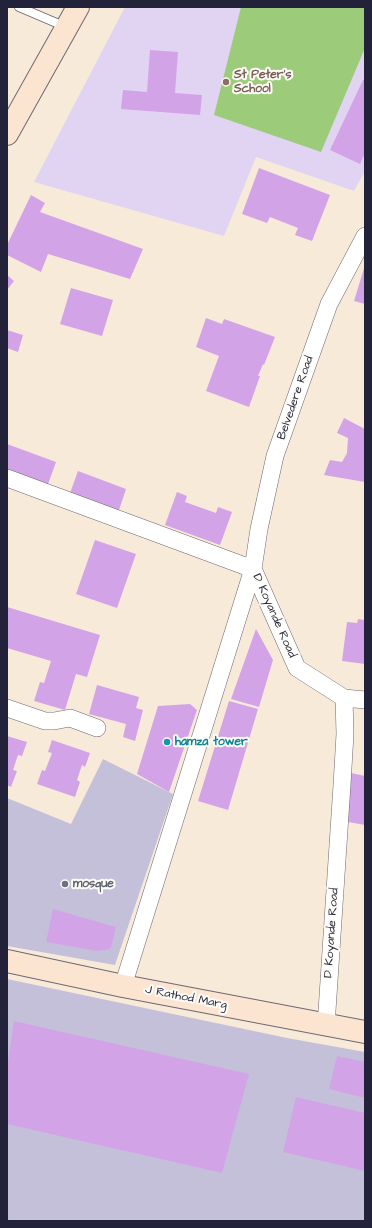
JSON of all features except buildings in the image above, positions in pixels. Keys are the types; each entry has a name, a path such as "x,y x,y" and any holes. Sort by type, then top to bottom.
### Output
{"street":[{"path":"7,134 78,7"},
{"name":"Belvedere Road","path":"253,569 259,529 275,456 329,304 365,236"},
{"path":"7,478 253,569"},
{"name":"D Koyande Road","path":"253,569 297,668 344,698 345,734 326,1026"},
{"name":"D Koyande Road","path":"123,986 253,569"},
{"path":"344,698 365,700"},
{"path":"7,708 45,721 70,718 97,728"},
{"name":"J Rathod Marg","path":"7,961 123,986 326,1026 365,1032"}],"lane":[{"path":"19,7 67,27"}],"shaded area":[{"name":"St Peter's School","path":"125,7 365,7 365,171 354,191 256,157 224,236 34,182"},
{"path":"103,759 173,794 115,965 7,946 7,798 71,824"},
{"path":"7,979 287,1038 365,1052 365,1221 7,1221"}],"green space":[{"path":"241,7 365,7 365,48 321,152 214,115"}],"place":[{"name":"St Peter's School","path":"226,82"},
{"name":"hamza tower","path":"167,742"},
{"name":"mosque","path":"65,884"}]}
